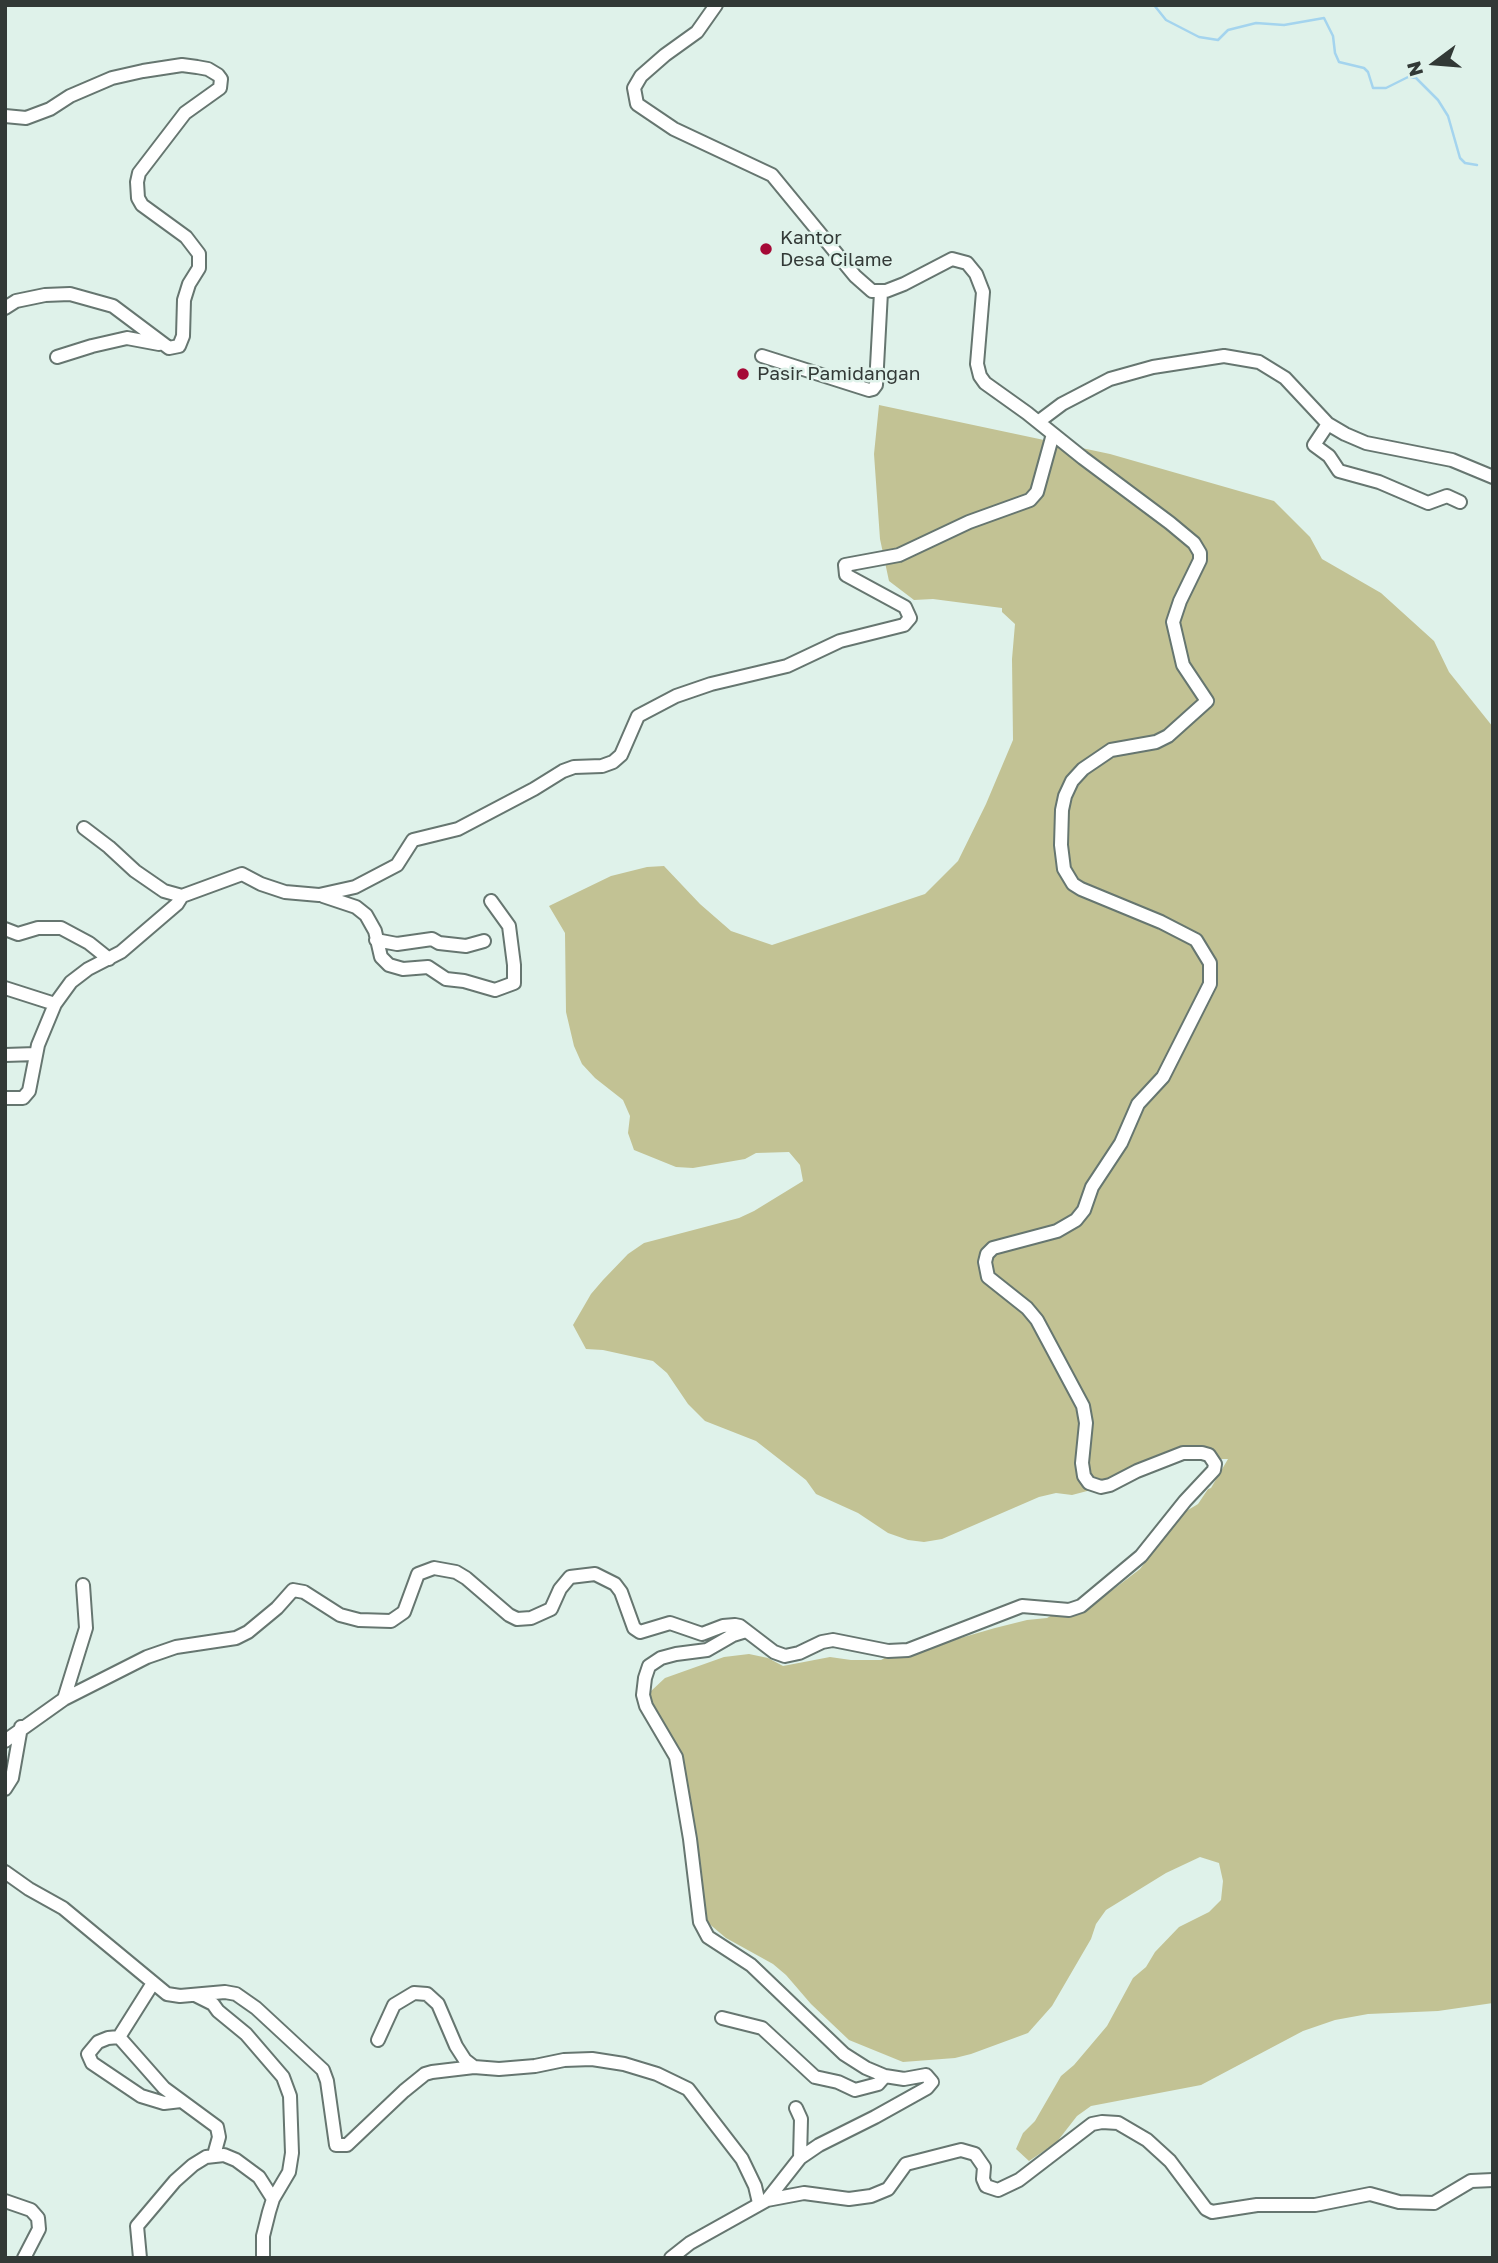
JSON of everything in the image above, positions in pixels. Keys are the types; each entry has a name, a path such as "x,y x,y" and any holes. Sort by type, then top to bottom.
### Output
{"street":[{"path":"5,1741 21,1727 64,1699 156,1653 236,1638 258,1626 290,1592 296,1590 340,1615 359,1620 391,1621 404,1612 418,1574 434,1568 456,1572 466,1578 517,1619 531,1618 551,1609 560,1589 570,1577 595,1573 615,1584 621,1592 634,1628 640,1632 670,1623 697,1634 729,1625 740,1626 764,1646 785,1656 833,1640 898,1651 916,1648 1026,1605 1073,1609 1108,1586 1141,1556 1214,1470 1215,1464 1209,1455 1183,1453 1110,1485 1101,1487 1089,1483 1082,1463 1086,1423 1083,1406 1037,1320 1027,1308 988,1277 985,1269 987,1254 993,1248 1057,1231 1076,1220 1084,1210 1092,1187 1121,1143 1138,1104 1163,1077 1208,991 1212,976 1210,963 1206,953 1192,936 1073,884 1063,869 1062,810 1072,781 1083,769 1111,750 1168,736 1208,700 1183,665 1173,622 1201,555 1198,548 1170,523 988,386 979,376 977,364 983,292 969,265 959,259 952,259 904,284 881,292 870,290 855,276 772,175 674,129 637,104 634,88 641,76 697,32 716,5"},
{"path":"5,116 26,118 102,82 143,71 182,65 208,69 219,76 220,88 185,113 139,173 137,182 138,198 142,205 186,237 196,249 200,261 185,295 183,336 179,346 172,349 163,344 113,306 70,294 45,295 16,301 5,308"},
{"path":"762,356 873,389 876,385 881,292"},
{"path":"57,357 127,338 163,344"},
{"path":"1038,422 1062,404 1110,379 1153,367 1224,356 1259,362 1285,378 1328,424 1366,443 1452,460 1493,477"},
{"path":"1328,424 1314,445 1328,456 1339,471 1379,482 1428,503 1446,496 1460,502"},
{"path":"319,895 355,887 379,876 399,863 413,841 458,829 563,771 613,762 621,755 638,716 676,696 711,684 800,662 841,641 904,625 910,618 905,607 846,575 845,565 899,555 969,522 1030,500 1037,492 1053,434"},
{"path":"84,828 135,871 164,891 182,896 242,874 285,892 319,895 356,907 366,915 375,931 381,957 395,967 428,967 446,979 495,990 514,983 514,965 510,931 491,901"},
{"path":"5,1098 27,1096 37,1054 55,1004 71,982 88,968 121,952 161,919 182,896"},
{"path":"5,929 18,934 38,928 61,928 89,943 109,959"},
{"path":"376,940 397,944 432,939 436,943 466,946 484,941"},
{"path":"5,988 55,1004"},
{"path":"5,1055 37,1054"},
{"path":"64,1699 86,1628 83,1585"},
{"path":"746,1631 733,1634 707,1650 661,1658 649,1666 645,1678 643,1695 646,1706 676,1758 690,1839 700,1922 708,1937 751,1965 845,2054 866,2068 885,2076 904,2079 926,2075 932,2082 927,2088 819,2145 800,2158 763,2201"},
{"path":"5,1789 12,1778 21,1727"},
{"path":"5,1872 83,1924 167,1994 236,1994 256,2008 323,2070 327,2081 334,2141 339,2147 347,2145 425,2074 474,2067 499,2069 592,2059 624,2064 681,2084 694,2096 742,2159 763,2201"},
{"path":"119,2037 153,1983"},
{"path":"378,2040 394,2005 414,1993 427,1994 438,2004 456,2046 465,2060 474,2067"},
{"path":"195,1995 213,2004 246,2034 283,2077 290,2096 291,2162 285,2183 273,2199 263,2236 263,2258"},
{"path":"722,2018 762,2028 814,2077 841,2083 855,2090 878,2084 885,2076"},
{"path":"119,2037 98,2042 88,2054 92,2063 141,2095 164,2103 181,2101"},
{"path":"119,2037 164,2088 217,2127 219,2137 214,2155"},
{"path":"796,2108 801,2119 800,2158"},
{"path":"671,2258 690,2243 763,2201 804,2193 849,2199 871,2196 888,2189 906,2164 961,2150 975,2154 981,2160 986,2186 998,2190 1019,2179 1092,2124 1106,2122 1118,2123 1152,2144 1177,2169 1206,2209 1212,2212 1257,2205 1315,2205 1372,2194 1399,2202 1434,2203 1471,2181 1493,2180"},
{"path":"140,2258 136,2231 141,2219 193,2165 214,2155 225,2155 260,2177 273,2199"},
{"path":"5,2201 31,2210 38,2218 39,2229 24,2258"}],"green space":[{"path":"879,405 1110,454 1274,501 1310,537 1322,559 1381,593 1434,641 1449,672 1493,727 1493,2003 1438,2011 1368,2014 1335,2020 1303,2031 1201,2085 1091,2106 1077,2116 1056,2143 1029,2161 1016,2149 1023,2133 1035,2121 1061,2076 1074,2065 1107,2026 1133,1978 1146,1967 1155,1952 1179,1927 1209,1912 1221,1900 1223,1881 1219,1863 1200,1857 1166,1873 1106,1910 1052,2006 1028,2033 955,2058 903,2062 849,2040 773,1964 726,1938 707,1922 700,1906 681,1771 650,1708 650,1692 665,1678 724,1657 749,1654 768,1658 783,1666 830,1657 881,1660 898,1651 912,1652 995,1628 1047,1618 1063,1609 1106,1595 1140,1569 1183,1513 1198,1504 1211,1488 1228,1459 1211,1457 1176,1462 1072,1495 1056,1493 1039,1497 942,1539 924,1542 908,1540 888,1533 858,1513 816,1494 806,1480 756,1441 705,1421 688,1404 667,1373 653,1361 586,1349 573,1325 591,1294 603,1280 628,1254 644,1243 739,1218 803,1181 800,1165 789,1152 756,1153 745,1159 693,1168 676,1167 634,1150 628,1133 630,1116 623,1100 582,1064 574,1046 566,1012 565,933 549,906 611,876 647,867 664,866 700,904 731,931 772,945 925,894 958,861 1013,740 1012,659 1015,624 1002,612 1002,608 933,599 914,600 889,581 880,539 874,454"}],"waterway":[{"path":"1154,5 1166,20 1199,37 1218,40 1228,30 1256,23 1284,25 1324,18 1333,36 1339,62 1364,68 1373,88 1386,88 1408,77 1416,78 1438,100 1448,116 1460,158 1465,163 1477,165"}],"place":[{"name":"Kantor Desa Cilame","path":"766,249"},
{"name":"Pasir Pamidangan","path":"743,374"}]}
